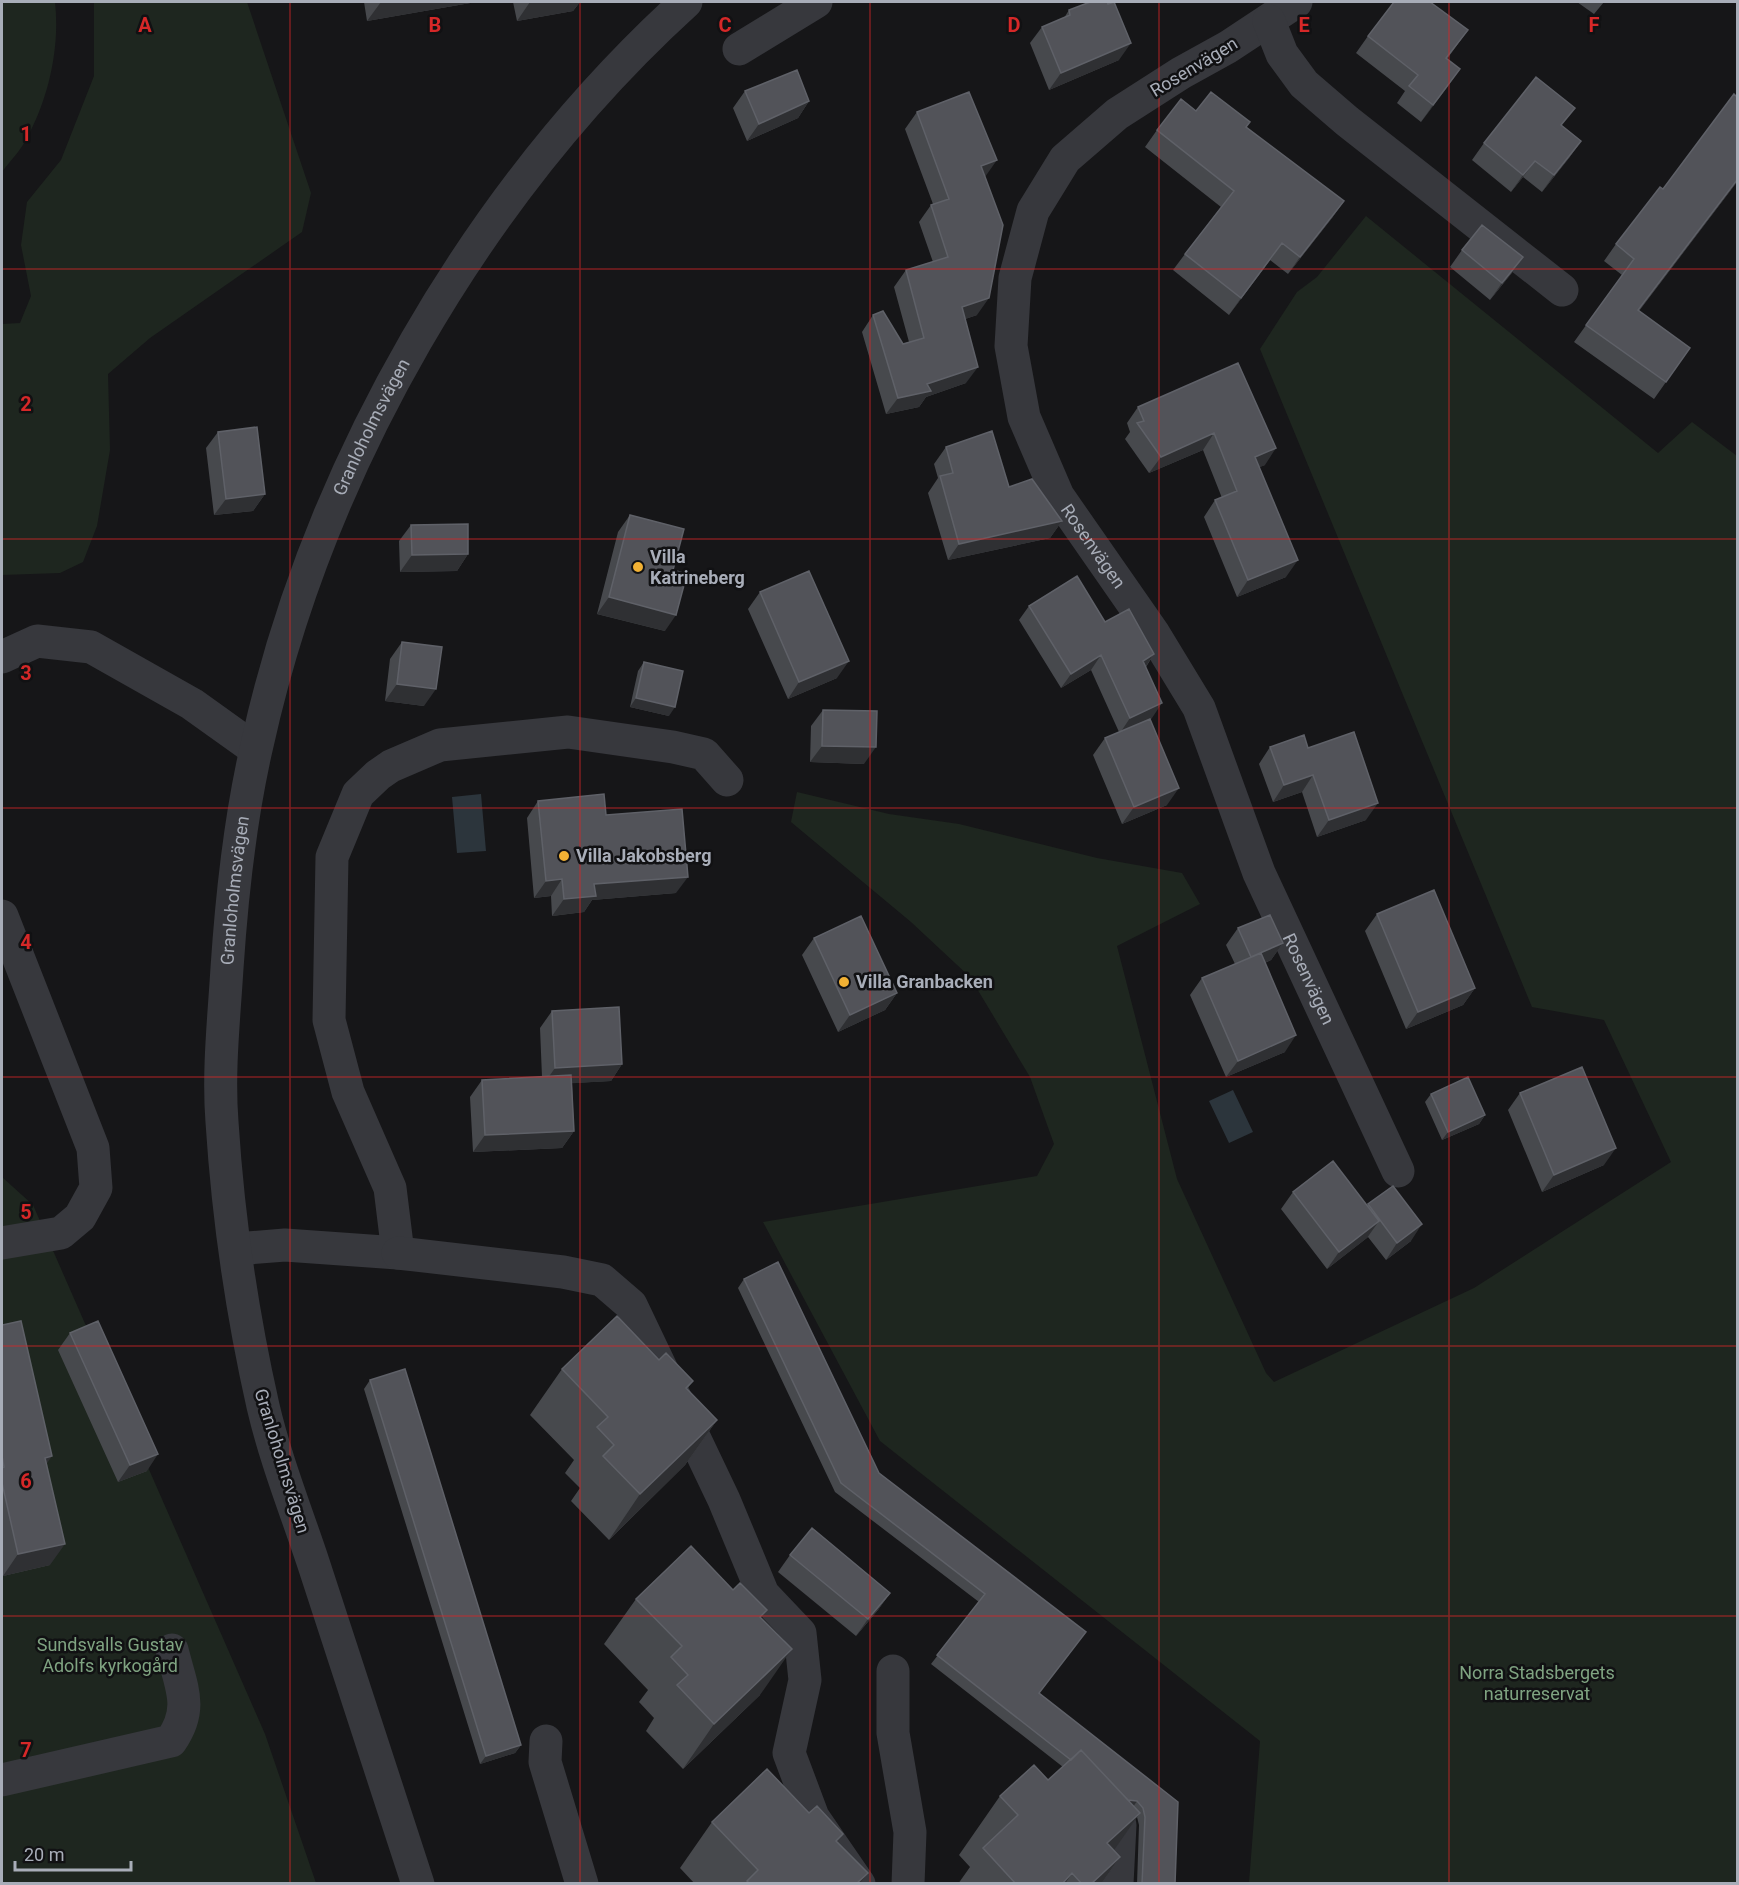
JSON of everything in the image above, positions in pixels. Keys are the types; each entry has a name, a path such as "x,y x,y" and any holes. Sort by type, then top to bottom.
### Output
{"street":[{"name":"Granloholmsvägen","path":"418,1884 264,1409 236,1250 221,1117 224,1017 232,890 255,749 268,695 309,570 352,467 402,366 449,283 506,200 603,85 686,2"},
{"path":"739,49 816,2"},
{"name":"Rosenvägen","path":"1296,2 1117,114 1065,159 1033,211 1015,278 1011,346 1024,417 1058,496 1154,634 1199,708 1259,873 1398,1170"},
{"path":"1269,21 1282,54 1304,84 1347,121 1562,290"},
{"path":"2,657 37,641 91,648 192,704 255,749"},
{"path":"398,1253 390,1188 348,1092 329,1020 332,857 358,794 378,775 392,766 440,745 568,732 673,747 704,754 727,780"},
{"path":"2,916 93,1148 96,1188 80,1217 61,1233 2,1243"},
{"path":"236,1250 285,1245 398,1253 563,1272 602,1280 631,1305 724,1500 763,1594 800,1633 805,1680 789,1754 813,1817 859,1884"},
{"path":"2,1780 171,1741 183,1724 184,1702 172,1650"},
{"path":"893,1671 893,1733 910,1832 908,1884"},
{"path":"546,1741 545,1762 582,1884"},
{"path":"1117,1884 1120,1825"}],"green space":[{"path":"2,2 55,2 56,36 47,89 35,122 25,142 2,172"},
{"path":"94,2 247,2 311,193 302,232 150,338 108,374 110,450 97,526 83,562 60,573 2,575 2,324 20,323 31,296 21,245 27,202 61,160 94,76"},
{"name":"Norra Stadsbergets naturreservat","path":"1366,216 1658,453 1692,422 1737,456 1737,1883 1249,1883 1260,1741 880,1441 763,1222 1037,1176 1054,1144 1030,1077 970,977 911,922 791,822 797,792 889,814 959,824 1097,858 1182,873 1200,904 1117,946 1177,1179 1266,1373 1274,1382 1474,1288 1671,1162 1604,1020 1532,1007 1260,349 1297,292 1317,277"},
{"name":"Sundsvalls Gustav Adolfs kyrkogård","path":"2,1177 33,1205 265,1734 316,1883 2,1883"}],"shaded area":[{"path":"481,794 486,851 457,853 452,797"},
{"path":"1233,1090 1253,1132 1229,1143 1209,1101"}],"building":[{"path":"1090,2 1107,2 1108,4 1114,2 1131,43 1061,73 1042,27 1070,15 1069,10"},
{"path":"1394,2 1430,2 1468,30 1446,58 1460,69 1433,105 1409,86 1418,75 1368,36"},
{"path":"797,70 809,101 759,124 745,91"},
{"path":"1536,77 1575,108 1561,125 1581,141 1554,175 1535,161 1523,175 1484,143"},
{"path":"969,92 997,160 981,166 1003,225 989,298 962,307 978,367 927,384 931,391 898,398 873,315 883,311 903,344 924,338 906,270 948,257 931,205 949,199 917,112"},
{"path":"1211,92 1250,122 1246,127 1344,201 1300,257 1282,243 1241,298 1185,254 1234,191 1157,130 1181,99 1196,111"},
{"path":"1734,94 1737,97 1737,180 1638,310 1690,348 1666,382 1586,325 1634,259 1616,244 1660,187 1663,189"},
{"path":"1482,225 1523,257 1502,283 1462,250"},
{"path":"1238,363 1276,448 1255,457 1298,560 1248,580 1215,500 1237,491 1214,433 1161,457 1137,423 1144,421 1138,407"},
{"path":"257,427 265,494 226,499 218,432"},
{"path":"992,431 1009,487 1032,479 1062,521 959,544 940,476 953,473 946,447"},
{"name":"Villa Katrineberg","path":"630,515 684,529 673,570 687,574 676,615 609,597"},
{"path":"468,524 468,554 412,555 411,525"},
{"path":"809,571 849,661 799,682 760,592"},
{"path":"1077,576 1105,622 1129,609 1154,654 1143,661 1162,703 1130,718 1101,655 1071,674 1029,606"},
{"path":"402,642 442,647 436,689 397,684"},
{"path":"644,662 683,671 675,707 636,698"},
{"path":"823,710 877,711 876,747 822,746"},
{"path":"1150,719 1179,788 1134,807 1105,738"},
{"path":"1354,732 1378,803 1329,820 1313,775 1284,785 1270,747 1304,735 1308,748"},
{"path":"604,794 606,815 682,809 688,877 594,884 596,896 564,899 562,879 546,881 538,801"},
{"path":"1434,890 1475,988 1418,1012 1377,914"},
{"path":"1270,915 1283,943 1251,957 1238,928"},
{"path":"861,916 897,993 850,1015 814,938"},
{"path":"1261,953 1296,1035 1238,1061 1202,978"},
{"path":"619,1007 622,1064 555,1068 552,1011"},
{"path":"1582,1067 1616,1148 1554,1175 1520,1093"},
{"path":"571,1075 574,1131 485,1135 482,1080"},
{"path":"1468,1077 1485,1115 1448,1132 1431,1094"},
{"path":"1333,1161 1379,1221 1339,1252 1293,1192"},
{"path":"1393,1186 1422,1224 1397,1243 1368,1204"},
{"path":"778,1262 879,1473 1086,1632 1039,1693 1178,1802 1175,1884 1142,1884 1145,1817 1143,1808 1137,1801 1128,1800 1081,1750 1071,1760 937,1655 985,1594 841,1483 744,1279"},
{"path":"617,1316 659,1360 666,1353 693,1381 686,1388 717,1420 640,1494 603,1456 614,1445 597,1427 608,1417 562,1369"},
{"path":"21,1321 52,1456 45,1458 65,1544 18,1554 2,1483 2,1468 4,1467 2,1456 2,1325"},
{"path":"98,1321 158,1454 130,1465 70,1333"},
{"path":"405,1369 521,1745 486,1756 370,1380"},
{"path":"812,1528 890,1593 868,1619 790,1555"},
{"path":"691,1546 733,1590 740,1583 767,1610 760,1617 792,1649 714,1724 677,1685 688,1675 671,1657 682,1646 636,1599"},
{"path":"1081,1750 1140,1813 1107,1843 1120,1857 1091,1884 1082,1884 1072,1873 1062,1884 1016,1884 983,1848 1018,1815 1000,1796 1034,1765 1048,1780"},
{"path":"767,1769 809,1813 817,1806 843,1834 836,1841 868,1873 856,1884 750,1884 747,1881 758,1870 712,1822"}],"place":[{"name":"Villa Katrineberg","path":"638,567"},
{"name":"Villa Jakobsberg","path":"564,856"},
{"name":"Villa Granbacken","path":"844,982"}]}
